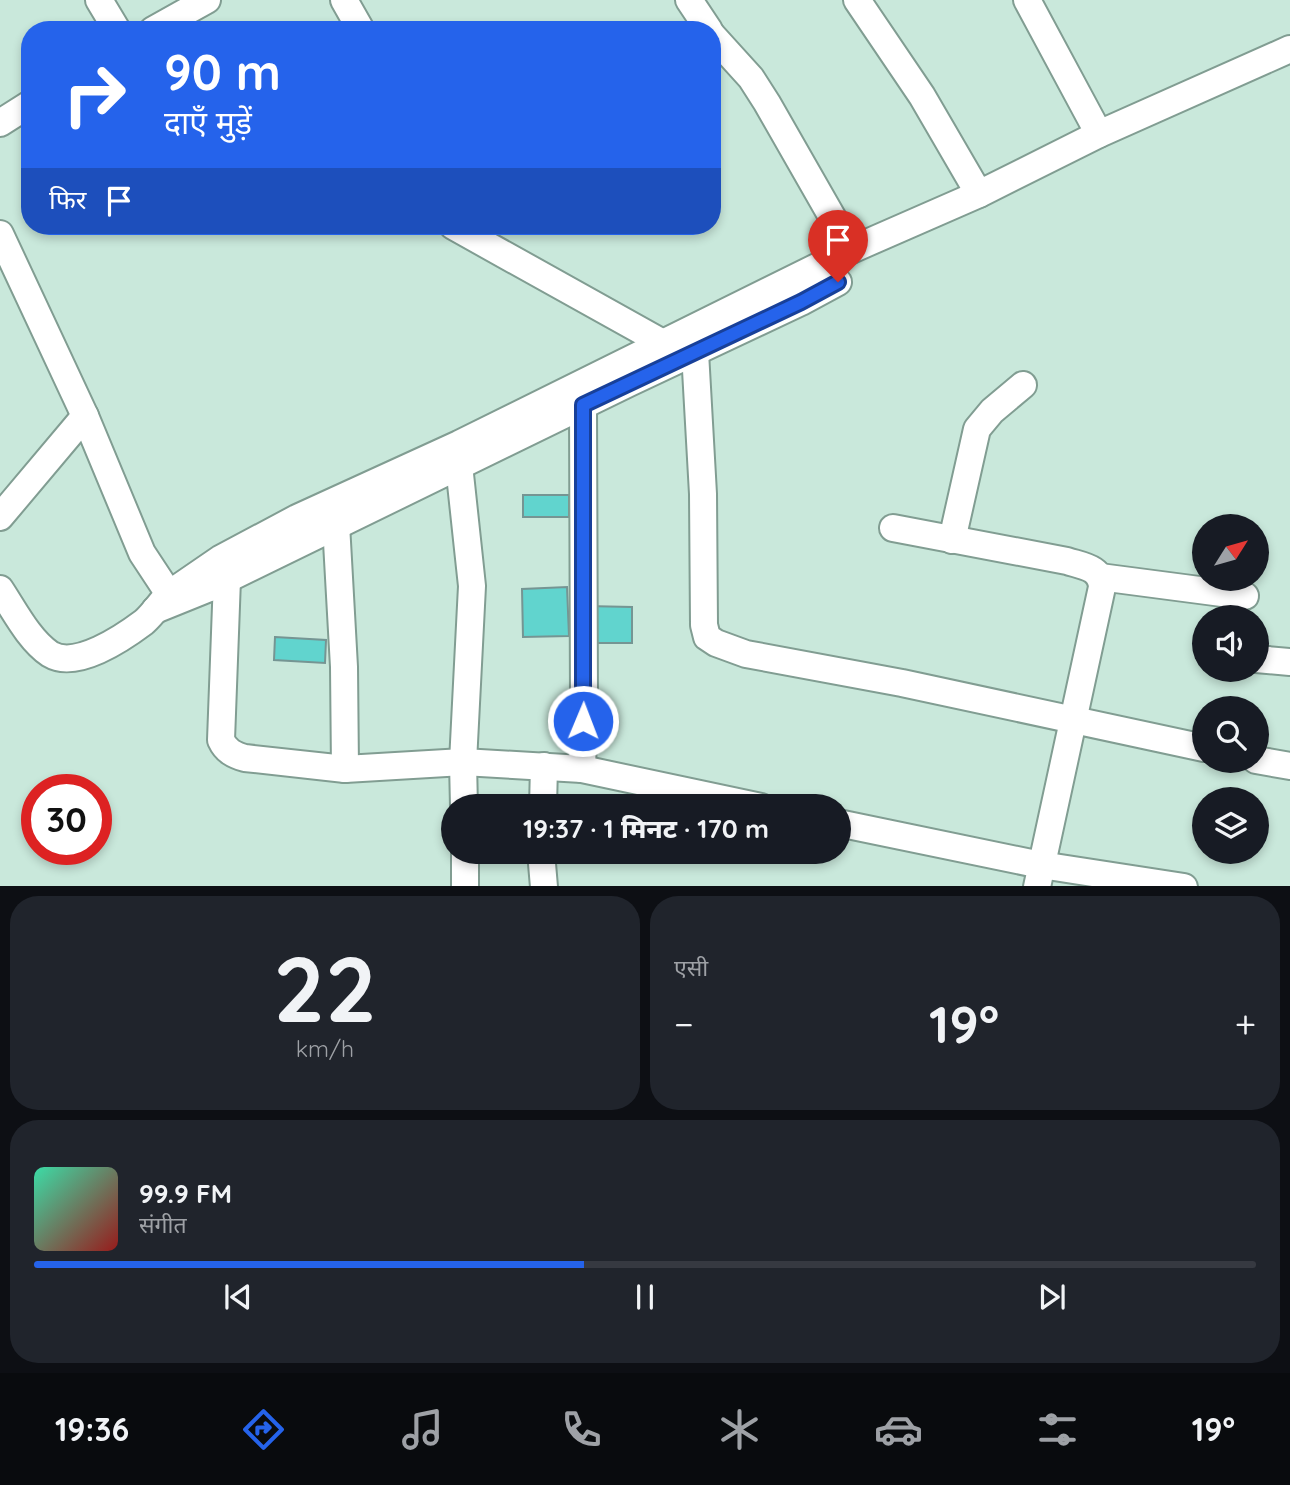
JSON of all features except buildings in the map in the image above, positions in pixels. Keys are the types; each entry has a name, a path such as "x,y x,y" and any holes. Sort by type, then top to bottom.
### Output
{"street":[{"path":"99,0 112,21"},
{"path":"169,21 207,0"},
{"path":"344,0 356,21"},
{"path":"689,0 703,21"},
{"path":"857,0 922,96 979,194"},
{"path":"1027,0 1099,134"},
{"path":"721,45 751,78 767,103 850,250"},
{"path":"0,589 36,640 52,655 71,658 89,655 146,621 162,602 220,559 297,518 459,444 850,250 979,194 1099,134 1290,49"},
{"path":"0,123 21,110"},
{"path":"0,234 85,416 162,602"},
{"path":"469,235 663,342"},
{"path":"162,602 227,579 838,282"},
{"path":"695,352 703,494 704,625 708,637 716,643 746,654 902,683 1192,745"},
{"path":"952,540 977,429 992,411 1023,386"},
{"path":"582,769 583,405"},
{"path":"0,517 85,416"},
{"path":"459,465 472,586 464,794"},
{"path":"336,524 344,667 345,769"},
{"path":"893,528 1067,561 1096,571 1100,577 1102,587 1039,876"},
{"path":"1100,577 1245,596"},
{"path":"227,579 221,740 224,746 236,755 345,769 463,762 582,769 700,794"},
{"path":"1269,660 1290,662"},
{"path":"1269,762 1290,766"},
{"path":"543,794 544,766"},
{"path":"851,826 1039,876 1171,886"},
{"path":"465,864 466,886"},
{"path":"542,864 544,886"}],"route":[{"path":"583,721 583,405 838,282"}]}
